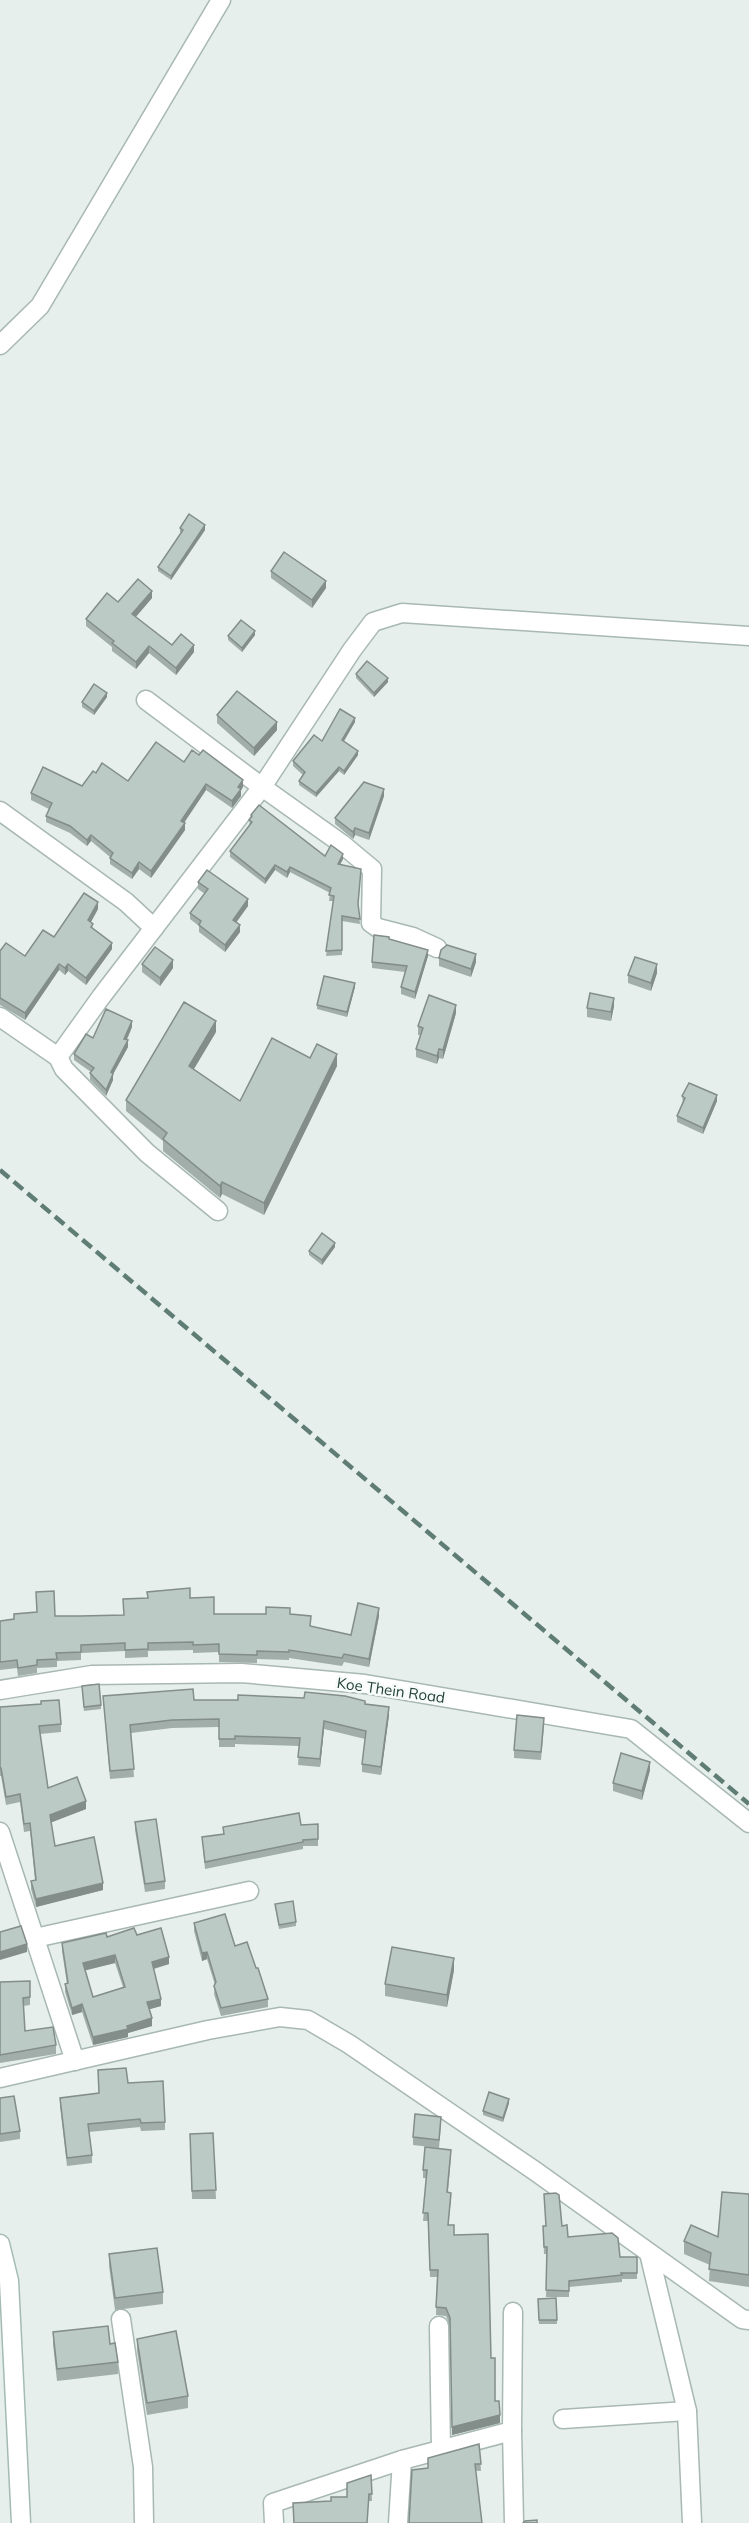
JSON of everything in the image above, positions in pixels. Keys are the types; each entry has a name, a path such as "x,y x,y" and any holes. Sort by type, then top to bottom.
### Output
{"street":[{"path":"0,345 40,306 221,0"},
{"path":"58,1058 262,787 373,622 402,614 749,636"},
{"path":"146,700 342,844 372,870 371,923 378,928 413,937 437,948"},
{"path":"0,811 126,902 154,928"},
{"path":"0,1017 58,1058 64,1069 147,1153 218,1211"},
{"name":"Koe Thein Road","path":"0,1690 92,1675 241,1673 365,1684 631,1730 749,1823"},
{"path":"0,1832 75,2061"},
{"path":"35,1938 249,1891"},
{"path":"0,2078 208,2030 280,2017 308,2020 349,2044 535,2170 742,2319 749,2320"},
{"path":"0,2244 9,2281 21,2523"},
{"path":"649,2253 687,2411 692,2523"},
{"path":"513,2312 514,2523"},
{"path":"121,2319 143,2468 144,2523"},
{"path":"440,2326 441,2449"},
{"path":"562,2419 687,2411"},
{"path":"274,2523 273,2503 402,2460 512,2431"},
{"path":"398,2523 402,2460"}],"building":[{"path":"189,514 205,525 171,576 158,567 183,530 180,528"},
{"path":"284,552 326,581 312,600 271,571"},
{"path":"138,579 152,591 132,614 172,645 181,634 194,645 176,668 149,646 136,662 86,619 107,593 118,602"},
{"path":"241,620 255,631 242,648 228,636"},
{"path":"367,661 388,678 374,693 356,674"},
{"path":"94,684 107,693 94,711 82,702"},
{"path":"237,691 277,722 254,748 217,715"},
{"path":"340,709 355,718 342,740 358,751 344,771 339,767 316,793 299,781 305,772 293,761 314,735 322,741"},
{"path":"156,742 184,762 192,750 199,755 203,750 243,780 238,787 241,789 232,801 206,784 181,821 185,823 151,871 139,862 132,873 110,858 113,853 91,835 87,840 70,826 46,816 52,803 31,793 43,767 82,786 93,771 96,773 102,763 128,781"},
{"path":"364,782 384,789 369,833 355,828 353,832 335,818"},
{"path":"259,805 325,856 331,845 343,854 338,864 361,869 358,904 360,919 342,916 342,950 326,951 334,896 329,895 331,888 290,867 287,872 275,865 265,879 230,851 252,822 249,820 251,815"},
{"path":"207,870 248,899 233,920 240,925 225,945 199,925 201,921 190,913 208,889 198,882"},
{"path":"84,893 98,902 88,920 93,924 91,927 112,943 86,978 68,964 65,968 59,964 25,1013 0,998 0,951 6,943 25,956 43,930 54,937"},
{"path":"374,935 389,937 389,939 428,950 415,992 401,987 407,966 372,962"},
{"path":"447,945 476,954 471,969 439,958 441,950"},
{"path":"155,947 173,960 160,978 142,964"},
{"path":"635,957 657,964 651,983 628,975"},
{"path":"324,976 355,983 347,1012 317,1005"},
{"path":"590,993 614,998 611,1012 587,1008"},
{"path":"429,995 456,1005 443,1050 439,1049 437,1056 416,1049 423,1028 418,1026"},
{"path":"184,1002 216,1021 189,1066 240,1101 272,1038 310,1058 317,1044 337,1054 264,1203 222,1182 220,1186 163,1139 167,1133 126,1100"},
{"path":"106,1009 132,1021 124,1039 128,1040 111,1072 113,1074 106,1090 90,1073 94,1068 74,1054 86,1034 93,1038"},
{"path":"689,1083 717,1095 703,1128 677,1116 685,1098 682,1096"},
{"path":"322,1233 335,1243 322,1260 309,1251"},
{"path":"190,1588 190,1598 214,1597 214,1614 266,1614 266,1607 290,1608 290,1614 311,1616 310,1626 351,1635 358,1603 379,1608 369,1659 344,1654 342,1658 289,1650 289,1652 257,1651 257,1655 219,1654 219,1644 193,1645 193,1642 148,1643 148,1649 125,1650 125,1643 81,1645 81,1652 56,1653 57,1659 37,1660 37,1665 18,1668 17,1660 0,1662 0,1621 14,1619 14,1614 37,1612 36,1592 54,1591 55,1616 124,1615 123,1599 148,1598 147,1592"},
{"path":"99,1684 101,1705 84,1707 82,1686"},
{"path":"193,1689 194,1700 238,1700 238,1695 304,1698 305,1692 345,1696 365,1701 365,1704 389,1707 381,1767 362,1764 366,1731 324,1721 320,1759 298,1757 300,1738 235,1736 235,1739 219,1739 219,1719 172,1720 130,1725 134,1769 110,1771 103,1696"},
{"path":"59,1700 61,1724 39,1726 48,1788 77,1777 86,1801 50,1815 55,1846 94,1837 103,1883 36,1899 31,1881 36,1880 30,1823 24,1824 20,1794 6,1797 0,1768 0,1707 41,1704 41,1701"},
{"path":"517,1715 544,1718 541,1752 514,1750"},
{"path":"621,1753 650,1762 642,1791 613,1783"},
{"path":"299,1813 301,1825 318,1824 318,1839 303,1840 303,1842 205,1862 202,1837 224,1834 223,1827"},
{"path":"156,1819 165,1881 145,1884 135,1822"},
{"path":"293,1901 296,1922 279,1925 275,1904"},
{"path":"225,1914 235,1946 247,1942 268,1999 221,2008 207,1952 202,1953 194,1923"},
{"path":"21,1926 27,1944 0,1952 0,1932"},
{"path":"134,1928 137,1935 161,1928 169,1957 152,1962 161,1999 147,2002 152,2018 127,2026 128,2029 93,2037 82,2004 72,2008 65,1984 68,1983 62,1943 106,1933 107,1937","holes":["115,1955 125,1987 93,1997 83,1963"]},
{"path":"392,1947 454,1958 447,1995 385,1984"},
{"path":"30,1981 30,1997 23,1998 25,2031 53,2027 56,2045 0,2055 0,1982"},
{"path":"126,2068 128,2083 163,2081 165,2122 141,2123 140,2119 88,2124 92,2155 67,2158 60,2098 99,2093 98,2070"},
{"path":"489,2092 509,2099 503,2118 483,2111"},
{"path":"14,2096 20,2131 0,2134 0,2098"},
{"path":"415,2114 441,2117 439,2140 413,2137"},
{"path":"213,2133 216,2190 192,2191 190,2134"},
{"path":"425,2147 451,2150 447,2192 451,2193 448,2225 454,2225 454,2235 488,2234 491,2358 495,2358 495,2401 499,2401 500,2415 452,2427 450,2318 446,2308 436,2307 438,2270 430,2270 428,2213 423,2213 427,2170 423,2170"},
{"path":"722,2192 749,2194 749,2275 709,2269 711,2253 684,2241 691,2225 718,2237"},
{"path":"544,2194 559,2195 562,2226 567,2225 568,2237 612,2233 618,2238 620,2257 637,2257 637,2273 621,2273 622,2275 569,2281 569,2291 546,2290 547,2247 544,2247 543,2226 546,2226"},
{"path":"157,2248 163,2292 115,2298 109,2254"},
{"path":"556,2298 557,2320 539,2320 538,2299"},
{"path":"108,2326 110,2344 115,2343 118,2362 57,2369 53,2332"},
{"path":"176,2331 188,2396 147,2403 137,2339"},
{"path":"479,2444 481,2464 475,2464 482,2523 409,2523 412,2470 428,2468 428,2458"},
{"path":"371,2475 372,2494 369,2494 367,2523 294,2523 293,2503 331,2501 331,2497 347,2497 347,2483"},
{"path":"537,2520 537,2523 523,2523 525,2521"}],"railway":[{"path":"0,1170 749,1804"}]}
